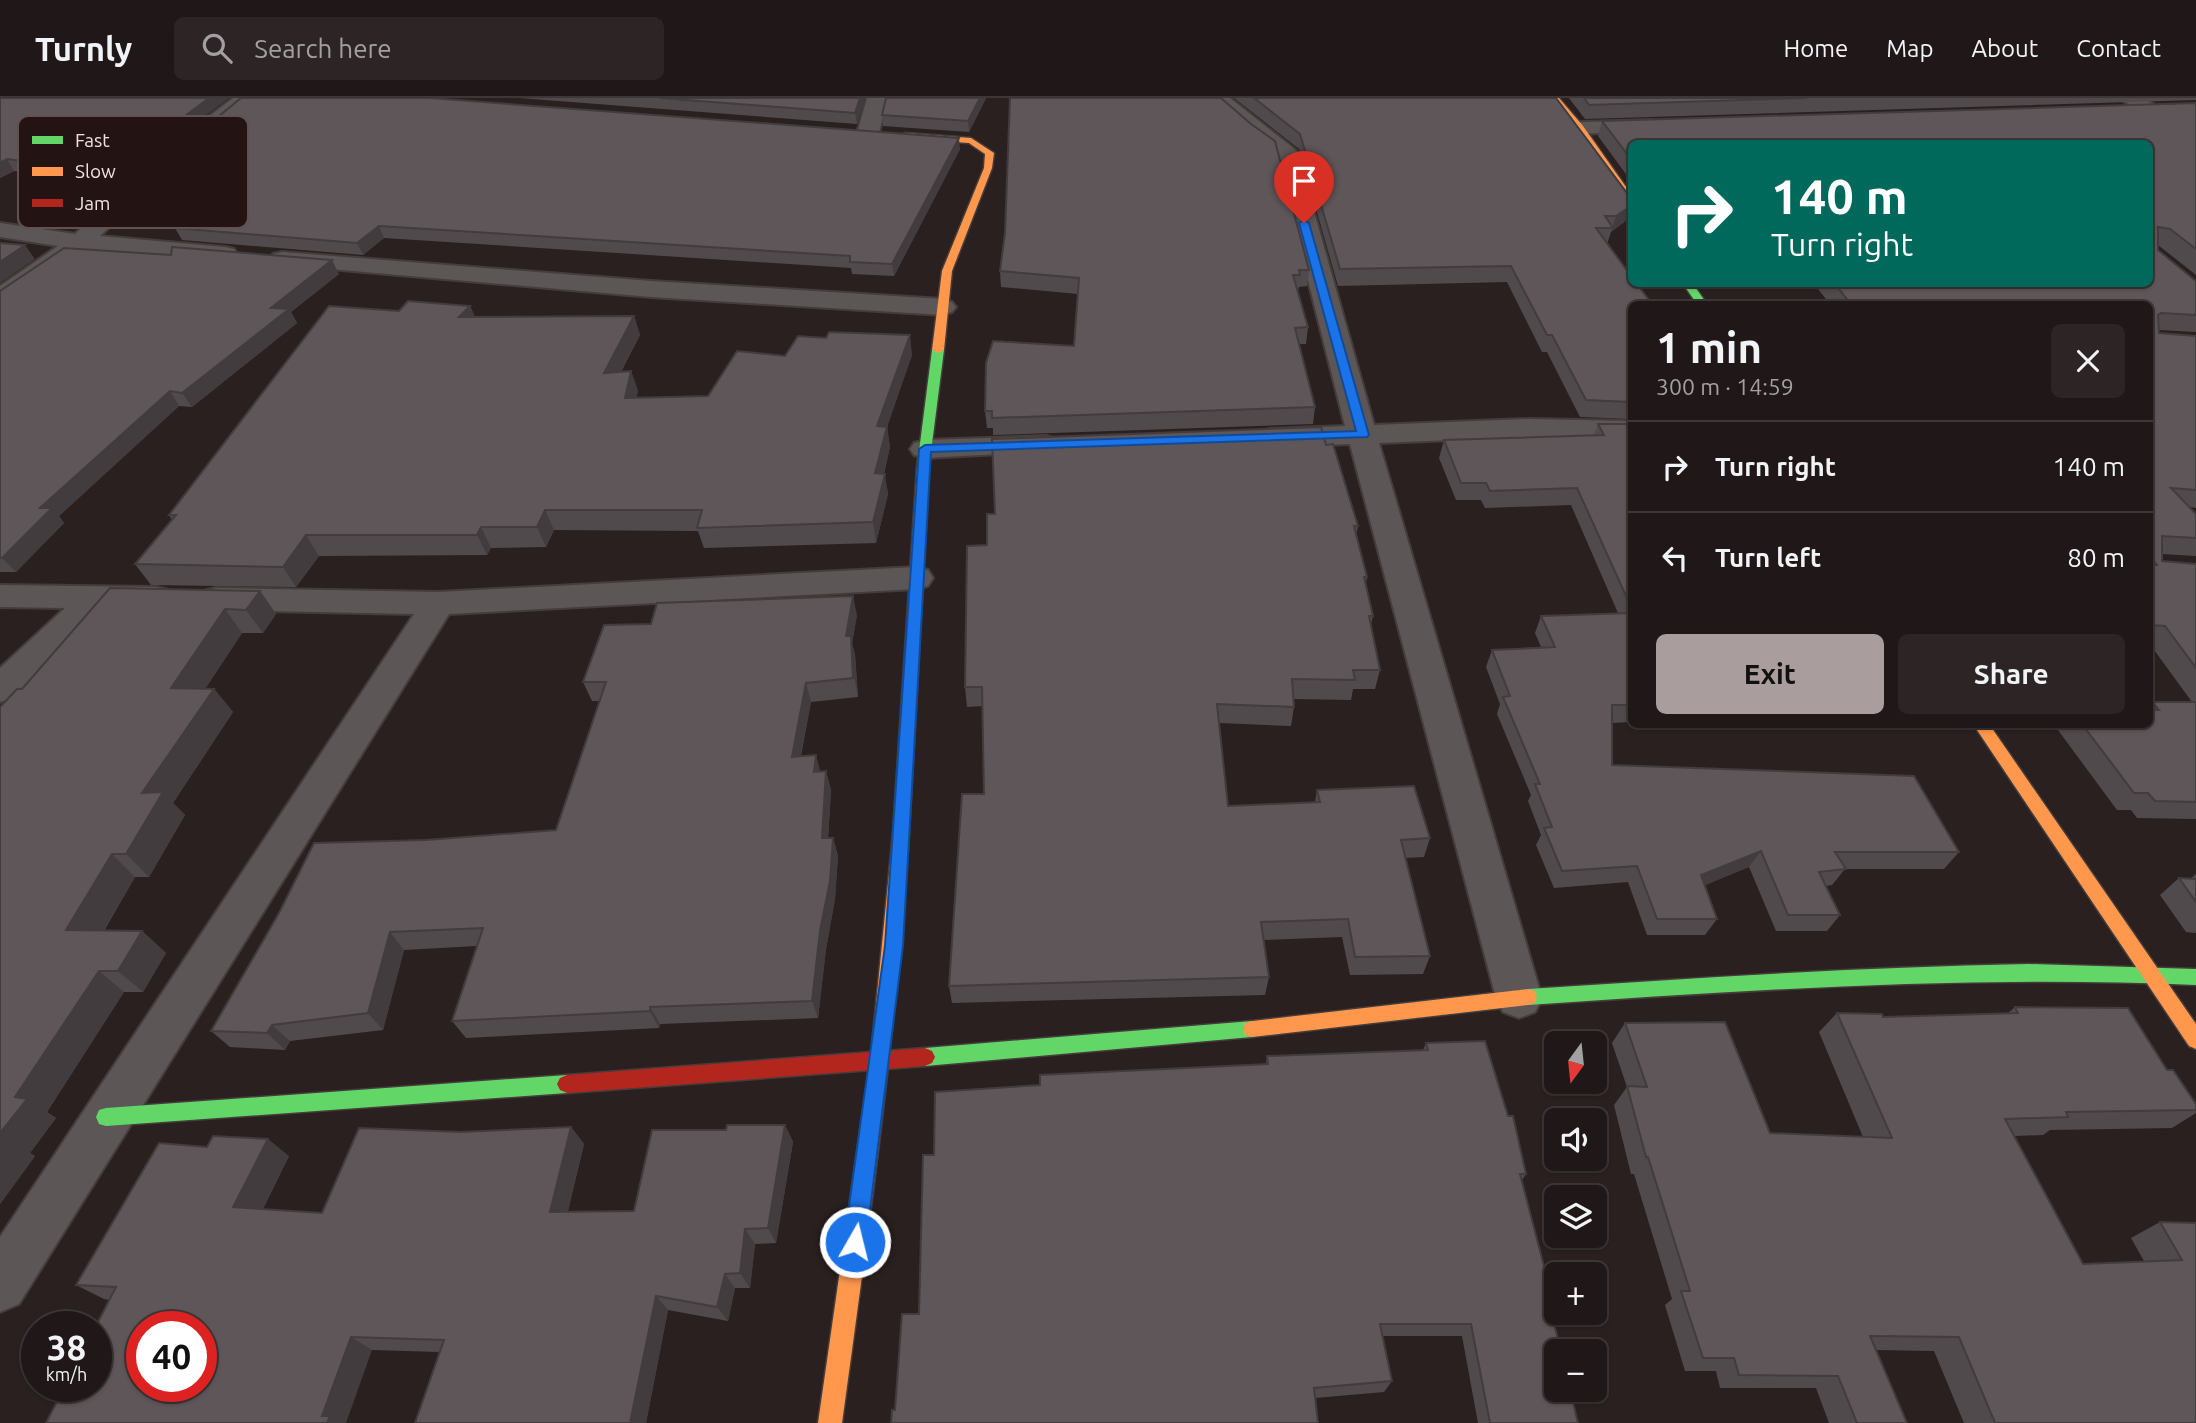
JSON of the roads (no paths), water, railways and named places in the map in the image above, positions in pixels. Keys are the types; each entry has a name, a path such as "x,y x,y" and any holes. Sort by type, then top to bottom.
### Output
{"street":[{"path":"223,116 246,98"},
{"path":"830,1423 881,1061 894,946 925,449 947,271 988,168 990,153 971,141 874,133 877,98"},
{"path":"1218,98 1258,133 1286,151 1519,998"},
{"path":"1555,98 1580,128 1628,197"},
{"path":"2129,98 2196,139"},
{"path":"2112,113 2185,110"},
{"path":"1580,128 1676,125"},
{"path":"0,298 80,242 95,228"},
{"path":"0,230 80,242 651,289 943,307"},
{"path":"1240,439 1529,428 1628,430"},
{"path":"925,449 1076,444"},
{"path":"0,596 439,603 916,578"},
{"path":"0,689 98,597"},
{"path":"0,1285 106,1116 439,603"},
{"path":"1983,728 2148,974 2196,1040"},
{"path":"106,1116 881,1061 1293,1026 1519,998 1906,973 2148,974 2196,978"}]}
